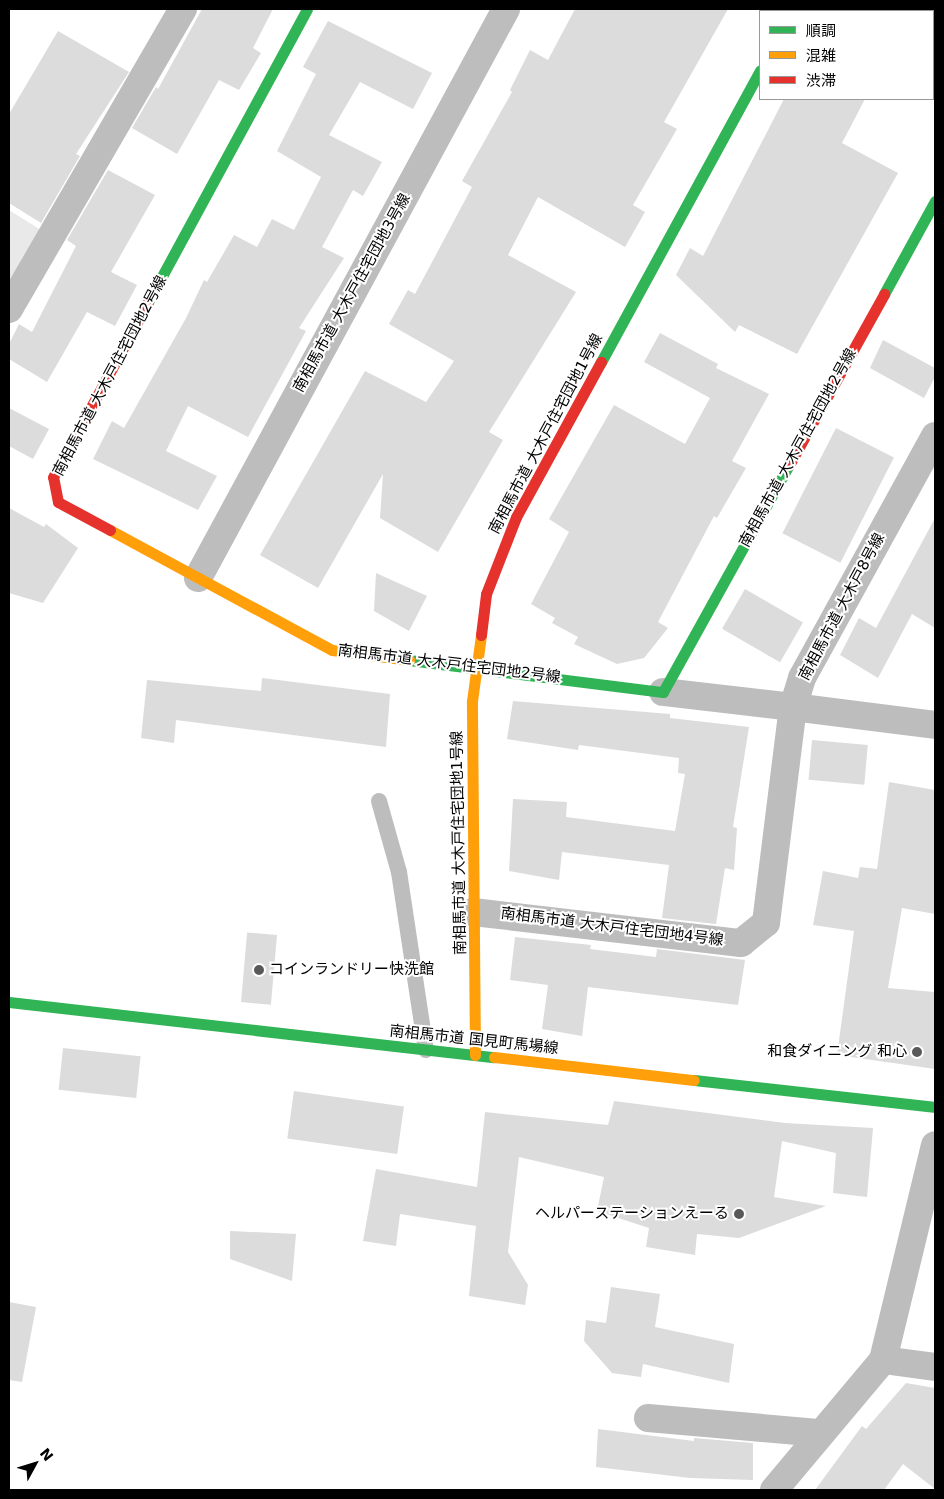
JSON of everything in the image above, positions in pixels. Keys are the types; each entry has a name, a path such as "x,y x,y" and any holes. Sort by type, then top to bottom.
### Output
{"street":[{"path":"9,309 183,9"},
{"name":"南相馬市道 大木戸住宅団地2号線","path":"308,9 53,477 58,502 332,650 663,692 935,201"},
{"name":"南相馬市道 大木戸住宅団地3号線","path":"198,578 506,9"},
{"name":"南相馬市道 大木戸住宅団地1号線","path":"475,1054 472,702 486,594 516,517 759,72"},
{"name":"南相馬市道 大木戸8号線","path":"793,707 802,678 935,436"},
{"path":"663,692 935,725"},
{"name":"南相馬市道 大木戸住宅団地4号線","path":"473,912 741,943 766,923 793,707"},
{"name":"南相馬市道 国見町馬場線","path":"9,1002 935,1107"},
{"path":"774,1490 883,1360 935,1145"},
{"path":"883,1360 935,1367"},
{"path":"648,1418 820,1433"}],"lane":[{"path":"379,801 399,872 426,1050"}],"shaded area":[{"path":"860,9 935,9 935,50 934,10"},
{"path":"9,210 44,232 9,295"}],"building":[{"path":"202,9 273,9 253,48 261,53 239,90 219,80 177,154 132,128 156,87 158,89"},
{"path":"575,9 728,9 664,122 677,129 633,205 645,212 625,247 538,197 508,255 576,292 489,432 503,440 438,552 380,518 383,474 318,588 260,555 365,371 426,402 454,361 389,324 408,290 415,294 472,187 462,181 512,92 510,90 530,50 548,60"},
{"path":"328,21 432,73 413,109 360,82 329,135 382,162 363,196 353,190 322,247 344,258 299,328 306,331 248,437 188,406 166,451 217,476 198,510 93,459 112,421 124,428 186,318 204,280 207,282 234,235 257,247 272,219 294,230 321,177 277,151 316,74 303,67"},
{"path":"58,31 129,72 76,154 80,156 41,223 9,203 9,114"},
{"path":"783,100 864,100 842,143 898,173 797,354 739,325 735,332 676,275 690,248 703,256"},
{"path":"108,170 155,195 111,272 137,285 115,326 87,312 47,382 9,359 9,344 19,324 32,332 76,246 67,240"},
{"path":"660,333 718,364 716,368 769,394 732,461 746,468 717,518 714,516 658,622 668,628 644,658 617,664 574,644 578,637 552,623 555,618 531,604 569,532 549,519 614,405 685,444 710,398 644,362"},
{"path":"883,340 935,368 935,377 924,398 870,368"},
{"path":"9,408 49,429 33,459 9,446"},
{"path":"836,428 894,458 840,563 782,533"},
{"path":"9,508 44,527 46,524 78,548 43,603 9,593"},
{"path":"935,518 935,628 912,614 878,678 840,655 859,618 876,628"},
{"path":"376,573 427,596 409,631 374,611"},
{"path":"745,589 803,622 780,662 722,629"},
{"path":"262,678 390,694 386,747 176,720 174,743 141,738 147,680 261,691"},
{"path":"513,701 670,714 670,718 749,727 733,827 737,828 734,870 725,868 716,924 662,918 669,865 562,852 559,880 509,871 513,799 567,802 566,817 675,831 685,774 678,773 679,758 579,745 578,750 507,739"},
{"path":"812,740 868,745 864,785 809,780"},
{"path":"889,782 935,790 935,914 902,908 888,988 935,992 935,1069 837,1055 854,931 813,925 823,871 858,878 860,867 877,869"},
{"name":"コインランドリー快洗館","path":"247,932 277,935 271,1005 241,1002"},
{"path":"515,937 591,945 590,949 656,957 657,949 745,960 738,1005 588,987 582,1036 542,1029 548,985 510,980"},
{"path":"63,1048 141,1056 136,1098 59,1090"},
{"path":"294,1091 404,1106 397,1154 287,1139"},
{"path":"614,1101 785,1123 873,1128 867,1197 833,1193 836,1153 782,1141 774,1197 826,1206 739,1238 697,1234 695,1255 646,1247 649,1228 597,1211 604,1177 519,1157 508,1252 528,1285 525,1305 469,1296 476,1226 400,1214 396,1246 363,1241 376,1169 477,1187 485,1112 608,1125"},
{"path":"230,1231 296,1234 292,1281 230,1259"},
{"path":"611,1287 660,1294 655,1327 734,1344 729,1383 643,1364 641,1377 612,1373 584,1341 586,1320 606,1323"},
{"path":"9,1302 36,1307 22,1382 9,1380"},
{"path":"906,1383 935,1388 935,1489 903,1464 884,1490 815,1490 862,1426 866,1429"},
{"path":"598,1429 694,1441 694,1438 753,1443 753,1480 690,1478 596,1467"}],"traffic: fast":[{"path":"148,302 307,9"},
{"path":"601,362 759,72"},
{"path":"884,294 935,201"},
{"path":"409,660 663,692 789,465"},
{"path":"9,1002 494,1057"},
{"path":"694,1080 935,1107"}],"traffic: slow":[{"path":"110,530 332,650 409,660"},
{"path":"475,1055 472,701 481,635"},
{"path":"494,1057 694,1080"}],"traffic: jam":[{"path":"789,465 884,294"},
{"path":"110,530 58,502 53,477 148,302"},
{"path":"481,635 486,594 516,517 601,362"}],"place":[{"name":"コインランドリー快洗館","path":"259,970"},
{"name":"和食ダイニング 和心","path":"917,1052"},
{"name":"ヘルパーステーションえーる","path":"739,1214"}]}
